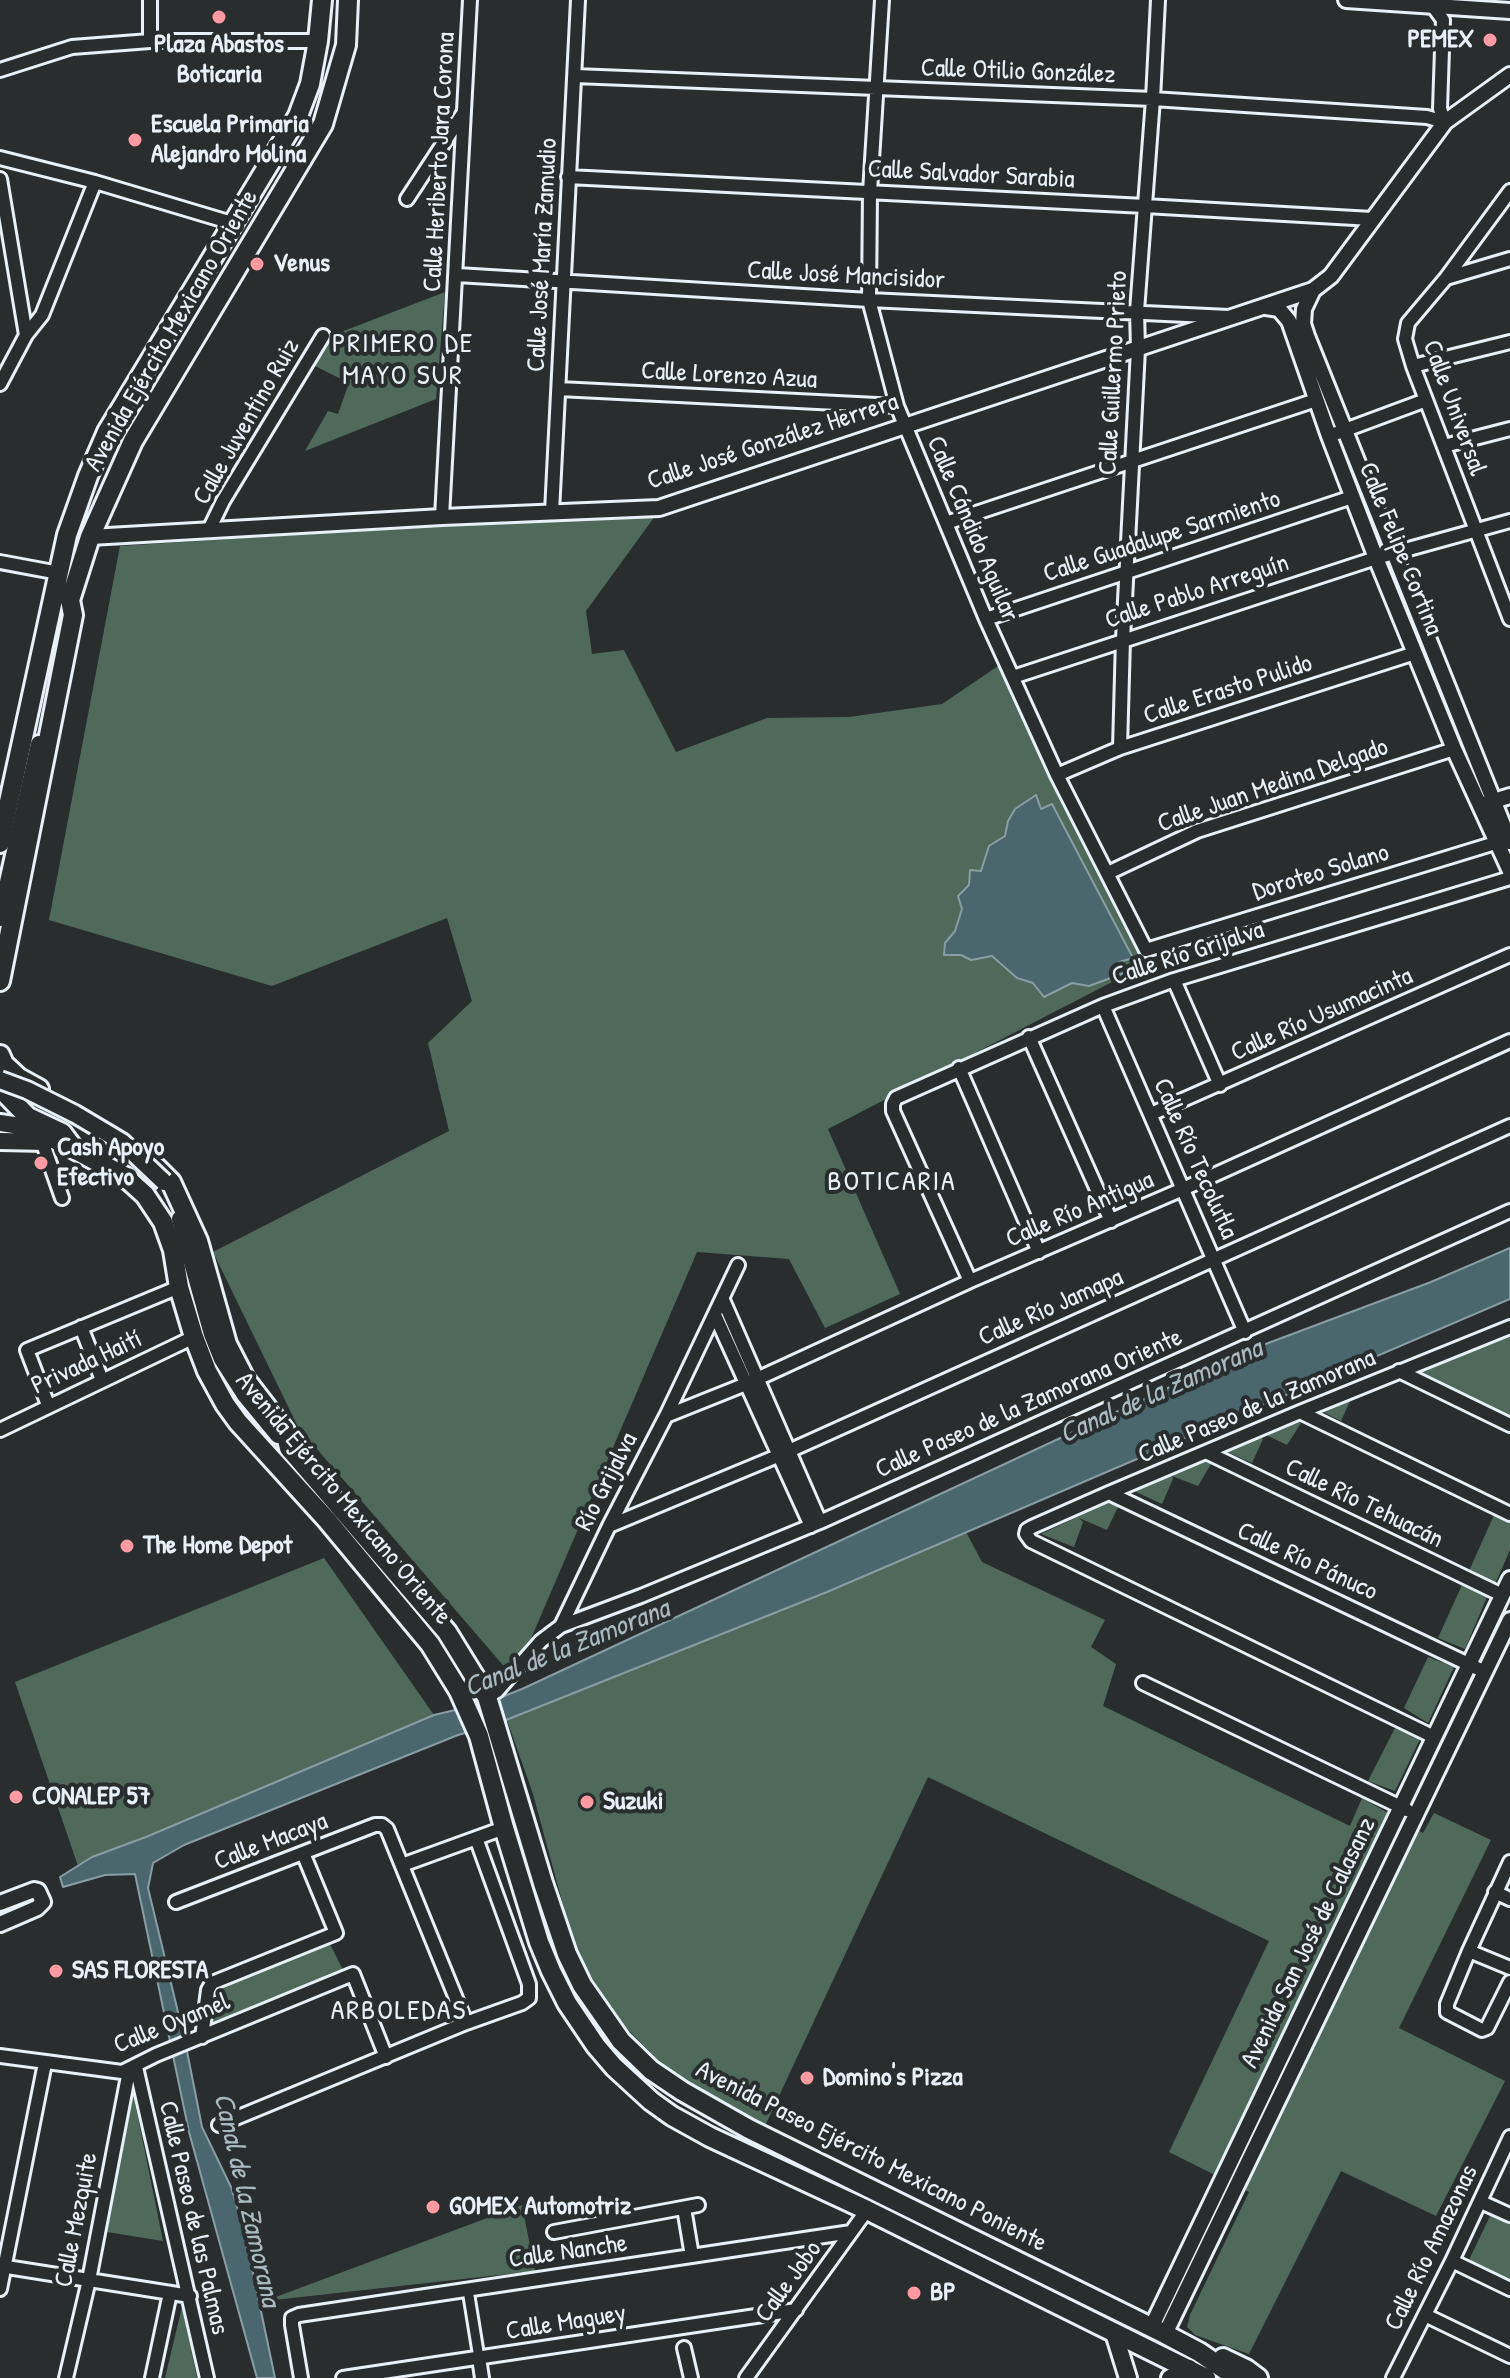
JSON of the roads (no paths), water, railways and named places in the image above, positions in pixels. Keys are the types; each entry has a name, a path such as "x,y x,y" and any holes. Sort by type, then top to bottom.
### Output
{"main road":[{"name":"Avenida Ejército Mexicano Oriente","path":"0,843 67,535 107,432 298,116 310,84 322,0"},
{"name":"Avenida Ejército Mexicano Oriente","path":"0,918 70,600 90,537 133,441 323,124 346,45 348,0"},
{"name":"Avenida Ejército Mexicano Oriente","path":"0,981 73,615 70,600"},
{"name":"Avenida Paseo Ejército Mexicano Poniente","path":"1,1066 115,1131 171,1182 198,1241 227,1344 245,1379 285,1431 289,1448 447,1632 488,1698 567,1954 582,1985 636,2058 682,2091 749,2129 1158,2331 1200,2370"},
{"path":"1,1066 27,1090 122,1142 164,1182 184,1227 204,1309 222,1359 245,1395 289,1448"},
{"name":"Avenida Ejército Mexicano Oriente","path":"0,1088 28,1117 62,1133 75,1150 124,1176 145,1195 163,1222 173,1250 179,1287 207,1371 238,1422 327,1520 430,1644 459,1691 479,1736"},
{"path":"75,1150 89,1115"},
{"path":"0,1123 20,1126 75,1150"},
{"path":"0,1141 42,1141 75,1150"},
{"name":"Avenida Paseo Ejército Mexicano Poniente","path":"479,1736 504,1828 551,1971 567,2003 596,2046 651,2101 710,2137 867,2210 1114,2333 1200,2370 1237,2378"},
{"path":"1114,2333 1129,2378"},
{"path":"1170,2378 1200,2370 1223,2358 1258,2378"}],"street":[{"path":"150,0 150,41"},
{"name":"Calle Heriberto Jara Corona","path":"442,517 470,0"},
{"name":"Calle José María Zamudio","path":"552,512 578,0"},
{"name":"Calle Cándido Aguilar","path":"882,0 870,192 869,300 897,406 986,619 1057,775 1146,950"},
{"name":"Calle Guillermo Prieto","path":"1120,748 1138,349 1137,311 1158,0"},
{"path":"1346,0 1510,11"},
{"path":"1432,5 1443,20 1442,115"},
{"path":"1,71 72,47 150,41 318,41"},
{"name":"Calle Otilio González","path":"575,76 1153,99 1427,117 1442,115"},
{"path":"1262,307 1313,290 1331,276 1442,115 1509,79"},
{"path":"407,199 463,113"},
{"path":"0,158 95,182 232,223"},
{"name":"Calle Salvador Sarabia","path":"568,177 1372,219"},
{"path":"0,179 26,335"},
{"path":"0,384 26,335 42,315 95,182"},
{"name":"Calle Universal","path":"1509,616 1405,339 1408,323 1446,278 1510,191"},
{"path":"1446,278 1510,259"},
{"name":"Calle José Mancisidor","path":"457,275 869,300 1232,317"},
{"name":"Calle Felipe Cortina","path":"1313,290 1304,309 1303,324 1395,552 1486,803"},
{"name":"Calle José González Herrera","path":"90,537 659,508 1262,307"},
{"name":"Calle Felipe Cortina","path":"1262,307 1275,307 1289,321 1352,497 1454,749 1486,803 1498,816 1509,871"},
{"name":"Calle Juventino Ruiz","path":"209,530 223,501 323,336"},
{"path":"1413,366 1510,342"},
{"name":"Calle Lorenzo Azua","path":"559,389 897,406"},
{"path":"946,523 1316,400"},
{"path":"1329,436 1426,400"},
{"path":"1444,446 1510,429"},
{"name":"Calle Guadalupe Sarmiento","path":"986,619 1352,497"},
{"name":"Calle Pablo Arreguín","path":"1013,677 1395,552 1510,521"},
{"path":"0,562 59,573"},
{"name":"Calle Erasto Pulido","path":"1057,775 1120,748 1415,653"},
{"name":"Calle Juan Medina Delgado","path":"1108,873 1197,831 1454,749"},
{"path":"1486,803 1510,796"},
{"name":"Doroteo Solano","path":"1146,950 1504,843"},
{"name":"Calle Río Grijalva","path":"970,1281 893,1111 896,1098 1103,1006 1509,871"},
{"name":"Calle Río Usumacinta","path":"1151,1114 1510,955"},
{"path":"1174,980 1220,1085"},
{"name":"Calle Río Tecolutla","path":"1103,1006 1245,1332"},
{"path":"1029,1037 1111,1221"},
{"name":"Calle Río Antigua","path":"666,1416 752,1381 1510,1041"},
{"path":"959,1068 1039,1252"},
{"name":"Calle Río Jamapa","path":"609,1526 785,1453 1510,1126"},
{"path":"42,1141 62,1198"},
{"name":"Calle Paseo de la Zamorana Oriente","path":"561,1626 816,1524 1510,1211"},
{"name":"Río Grijalva","path":"488,1698 530,1652 561,1626 738,1265"},
{"path":"48,1405 27,1350 179,1287"},
{"path":"723,1300 752,1381"},
{"path":"715,1315 752,1381 816,1524"},
{"path":"81,1327 102,1380"},
{"name":"Calle Paseo de la Zamorana","path":"1434,1737 1031,1541 1026,1534 1032,1527 1109,1493 1510,1327"},
{"name":"Privada Haití","path":"0,1430 194,1337"},
{"path":"1399,1371 1510,1425"},
{"path":"1300,1412 1510,1514"},
{"name":"Calle Río Tehuacán","path":"1206,1452 1502,1595"},
{"name":"Calle Río Pánuco","path":"1109,1493 1485,1672"},
{"name":"Avenida San José de Calasanz","path":"1158,2331 1332,1951 1510,1579"},
{"name":"Avenida San José de Calasanz","path":"1158,2331 1348,1958 1510,1620"},
{"path":"1143,1683 1417,1815"},
{"name":"Calle Macaya","path":"176,1902 375,1825 387,1829 402,1865"},
{"path":"466,2023 402,1865 504,1828"},
{"path":"219,2125 529,1998 529,1984 476,1838"},
{"path":"202,2037 208,1990 212,1983 336,1933 303,1853"},
{"path":"1510,1862 1469,1951 1447,2004 1447,2012 1482,2030 1487,2028 1510,1982"},
{"path":"0,1903 34,1890 38,1891 43,1902 37,1908 0,1924"},
{"path":"1495,1892 1510,1899"},
{"path":"1332,1951 1348,1958"},
{"path":"1469,1951 1510,1968"},
{"name":"Calle Oyamel","path":"0,2056 114,2073 132,2069 172,2049 353,1974 386,2057"},
{"path":"0,2289 2,2266 45,2063"},
{"name":"Calle Mezquite","path":"66,2378 132,2069"},
{"name":"Calle Paseo de las Palmas","path":"132,2069 190,2296 207,2378"},
{"name":"Calle Río Amazonas","path":"1398,2376 1509,2142"},
{"path":"1481,2202 1510,2215"},
{"path":"554,2232 698,2205"},
{"path":"684,2208 692,2256"},
{"name":"Calle Jobo","path":"746,2378 867,2210"},
{"name":"Calle Nanche","path":"301,2378 292,2325 292,2318 299,2315 851,2232"},
{"path":"1452,2261 1510,2289"},
{"path":"2,2266 190,2296"},
{"path":"468,2290 482,2378"},
{"path":"152,2378 170,2293"},
{"name":"Calle Maguey","path":"343,2378 796,2310"},
{"path":"1425,2315 1510,2356"},
{"path":"684,2348 691,2378"}],"water":[{"path":"1036,795 1041,809 1052,804 1133,958 1119,962 1124,973 1089,986 1072,983 1044,997 1033,983 1017,978 992,956 971,960 961,955 944,955 945,943 955,931 962,909 958,896 969,885 970,870 981,871 989,846 1005,836 1015,809"},
{"name":"Canal de la Zamorana","path":"1510,1248 1510,1299 827,1592 184,1845 153,1863 148,1888 202,2127 231,2187 244,2230 275,2378 257,2378 189,2132 135,1874 105,1875 63,1887 60,1877 92,1857 434,1715 489,1702 522,1689 1247,1351 1431,1282"}],"place":[{"name":"Plaza Abastos Boticaria","path":"219,17"},
{"name":"PEMEX","path":"1490,40"},
{"name":"Escuela Primaria Alejandro Molina","path":"135,140"},
{"name":"Venus","path":"257,264"},
{"name":"Cash Apoyo Efectivo","path":"41,1163"},
{"name":"The Home Depot","path":"127,1546"},
{"name":"CONALEP 57","path":"16,1797"},
{"name":"Suzuki","path":"587,1802"},
{"name":"SAS FLORESTA","path":"56,1971"},
{"name":"Domino's Pizza","path":"807,2078"},
{"name":"GOMEX Automotriz","path":"433,2207"},
{"name":"BP","path":"914,2293"}],"district":[{"name":"PRIMERO DE MAYO SUR","path":"403,361"},
{"name":"BOTICARIA","path":"892,1183"},
{"name":"ARBOLEDAS","path":"399,2012"}]}
